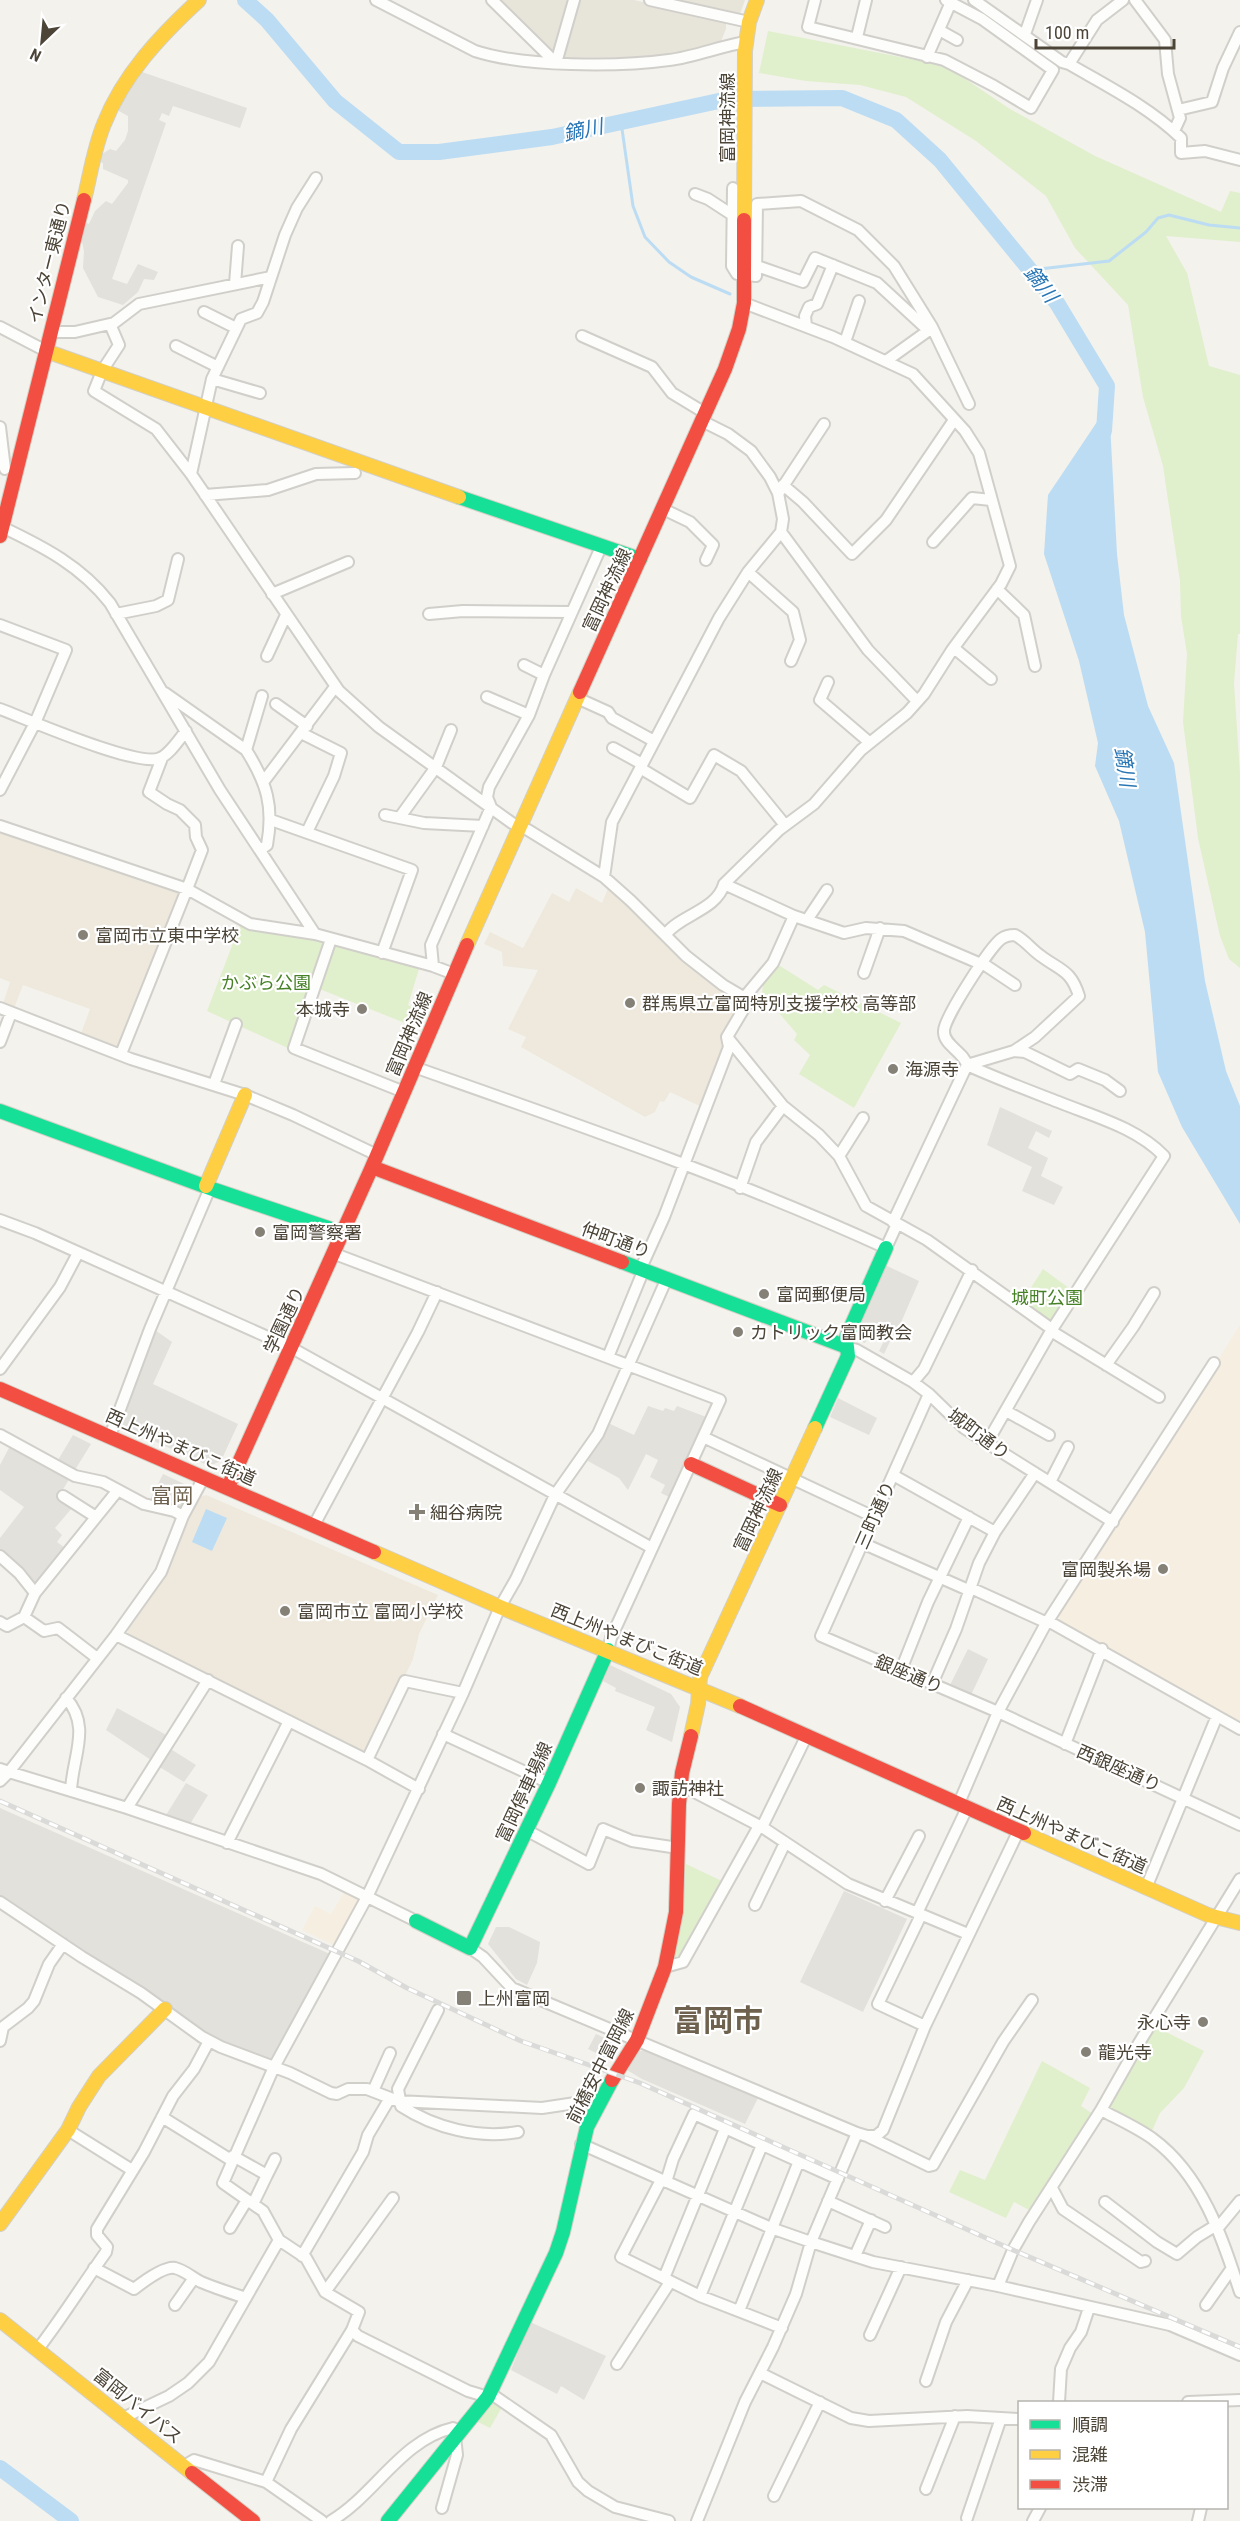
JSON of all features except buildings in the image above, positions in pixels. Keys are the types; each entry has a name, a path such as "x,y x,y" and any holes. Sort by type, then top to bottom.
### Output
{"main road":[{"name":"インター東通り","path":"1,532 7,472 46,351 103,125 133,70 178,19 199,0"},
{"name":"富岡神流線","path":"375,1161 518,827 704,417 739,329 744,303 746,47 749,22 757,0"},
{"path":"46,351 640,559"},
{"path":"208,1187 244,1095"},
{"path":"0,1111 208,1187 343,1233"},
{"name":"学園通り","path":"228,1487 375,1161"},
{"name":"仲町通り","path":"375,1161 642,1269 847,1347"},
{"name":"富岡神流線","path":"700,1689 700,1677 848,1356 846,1338 886,1248"},
{"name":"西上州やまびこ街道","path":"0,1389 500,1607 608,1650 807,1735 1208,1915 1240,1923"},
{"path":"691,1464 780,1505"},
{"name":"富岡停車場線","path":"470,1948 549,1783 608,1650"},
{"name":"前橋安中富岡線","path":"396,2518 457,2433 489,2395 525,2322 563,2232 581,2144 587,2127 637,2040 665,1967 676,1912 681,1785 700,1689"},
{"path":"416,1921 470,1948"},
{"path":"0,2224 68,2130 79,2107 99,2076 165,2009"},
{"name":"富岡バイパス","path":"0,2320 125,2417 253,2521"},
{"name":"富岡バイパス","path":"0,2333 234,2521"}],"street":[{"path":"376,0 476,51 489,55 556,63 623,64 670,60 746,47"},
{"path":"492,0 556,63"},
{"path":"556,63 574,0"},
{"path":"650,0 749,22"},
{"path":"815,0 808,27 927,57 944,60 1031,108 1053,70 982,18 948,1 927,57"},
{"path":"857,38 866,0"},
{"path":"974,0 989,4 1062,62 1069,63 1133,101 1174,131 1181,138 1181,153 1205,151 1240,160"},
{"path":"1025,34 1037,0"},
{"path":"1069,63 1097,20 1123,0"},
{"path":"1135,0 1165,40 1168,74 1178,110 1179,124 1174,131"},
{"path":"939,30 957,40"},
{"path":"1178,110 1212,102 1223,68 1240,32"},
{"path":"191,474 212,379 241,320 257,313 272,277 285,235 297,208 316,178"},
{"path":"733,188 732,266 737,274 756,276 758,266 757,204 801,201 858,230 894,266 969,404"},
{"path":"695,194 708,199 731,214"},
{"path":"236,284 238,246"},
{"path":"758,266 803,282 815,258 877,283 930,329"},
{"path":"806,326 805,316 809,307 817,304 833,265"},
{"path":"51,332 75,332 110,324 139,304 272,277"},
{"path":"845,342 860,301"},
{"path":"666,934 672,925 699,911 722,891 724,884 785,825 813,804 869,742 907,713 997,589 1010,566 979,453 965,431 913,374 845,342 744,303"},
{"path":"204,312 236,328"},
{"path":"110,324 119,345 102,371 94,391 156,429 191,474 335,687 372,722 518,827 528,830 604,877 666,934 686,956 723,986 740,995 746,1005 727,1037 729,1047 608,1357"},
{"path":"0,327 46,351"},
{"path":"886,361 930,329"},
{"path":"582,336 652,367 672,393 751,451 781,489 803,502 852,554 886,520 954,420"},
{"path":"176,346 218,367"},
{"path":"212,379 260,393"},
{"path":"604,877 612,822 719,618 748,572 781,532 783,519 781,489 824,424"},
{"path":"0,427 7,472"},
{"path":"205,495 267,490 316,474 355,473"},
{"path":"935,536 972,498 992,500"},
{"path":"663,509 690,522 713,545 706,560"},
{"path":"1,532 51,550 75,567 99,590 116,614 220,790 315,934"},
{"path":"781,532 868,650 917,701"},
{"path":"433,966 431,945 491,807 487,797 489,787 528,716 601,547"},
{"path":"116,614 156,606 168,600 178,559"},
{"path":"272,594 348,562"},
{"path":"748,572 793,612 800,640 791,661"},
{"path":"997,589 1024,615 1035,666"},
{"path":"429,614 463,611 572,612"},
{"path":"267,656 286,615"},
{"path":"0,625 66,650 35,723 0,790"},
{"path":"954,648 991,679"},
{"path":"524,665 544,675"},
{"path":"828,682 820,700 869,742"},
{"path":"264,781 335,687"},
{"path":"162,691 246,750 264,781 271,820 267,845 260,850"},
{"path":"246,750 262,696"},
{"path":"487,697 528,716"},
{"path":"577,698 608,712 612,718 654,741"},
{"path":"276,704 304,730 341,753 334,776 308,832"},
{"path":"0,709 97,746 150,760 162,758"},
{"path":"399,817 436,767 451,730"},
{"path":"121,1054 202,850 196,837 195,825 180,810 149,792 162,758 186,731"},
{"path":"612,748 690,798 714,755 741,771 785,825"},
{"path":"385,815 424,823 483,826"},
{"path":"271,820 412,870 382,953"},
{"path":"0,826 186,889 250,924 315,934 433,966 454,974"},
{"path":"724,884 794,916 844,933 880,928 917,935 982,964 1015,984"},
{"path":"807,920 827,890"},
{"path":"742,999 773,963 794,916"},
{"path":"864,973 880,928"},
{"path":"414,1067 634,1145 817,1217 886,1248 895,1223 967,1065 966,1059 947,1041 943,1032 946,1019 999,940 1014,935 1041,957 1066,972 1074,981 1079,996 1035,1037 1014,1051 967,1065"},
{"path":"331,939 294,1048 371,1081 404,1092"},
{"path":"0,1008 121,1054 214,1084 294,1115 375,1161"},
{"path":"0,1042 11,1013"},
{"path":"214,1084 236,1024"},
{"path":"727,1037 783,1106 819,1135 839,1156 866,1206 927,1240 972,1270 1049,1327 1051,1331 1159,1397"},
{"path":"1014,1051 1025,1052 1070,1074 1078,1069 1105,1080 1120,1092"},
{"path":"967,1065 1103,1119 1131,1132 1164,1156 1051,1331 987,1443"},
{"path":"741,1188 756,1142 783,1106"},
{"path":"839,1156 862,1118"},
{"path":"110,1436 150,1329 167,1293 208,1187"},
{"path":"0,1220 290,1347 652,1548"},
{"path":"0,1368 60,1287 78,1253"},
{"path":"335,1254 720,1400 611,1638 608,1650"},
{"path":"913,1382 924,1368 972,1270"},
{"path":"266,2482 291,2429 352,2330 359,2312 325,2292 306,2259 279,2240 263,2211 223,2183 232,2158 274,2067 368,1897 463,1693 500,1607 516,1579 555,1495 598,1434 667,1278"},
{"path":"314,1525 437,1292"},
{"path":"1106,1365 1154,1293"},
{"name":"城町通り","path":"847,1347 913,1382 929,1394 964,1428 1113,1521"},
{"path":"925,2026 878,2004 919,1914 998,1712 1048,1621 1214,1363"},
{"name":"三町通り","path":"821,1636 929,1394"},
{"path":"1006,1411 1049,1435"},
{"path":"0,1435 75,1476 103,1482 144,1504 174,1511 183,1516"},
{"path":"703,1437 873,1517"},
{"path":"1050,1482 1068,1447"},
{"path":"932,1684 956,1629 979,1563 995,1532 1035,1473"},
{"path":"892,1475 995,1532"},
{"path":"0,1781 4,1770 116,1635 161,1572 183,1516 204,1477"},
{"path":"0,1622 7,1626 24,1617 35,1593 118,1490"},
{"path":"63,1496 96,1517"},
{"path":"901,1670 939,1577 969,1517"},
{"path":"862,1543 1043,1621 1048,1621 1102,1649 1240,1729"},
{"path":"0,1556 19,1573 35,1593"},
{"path":"24,1617 44,1631 58,1628 97,1658"},
{"path":"116,1635 367,1760 419,1789"},
{"name":"銀座通り","path":"821,1636 998,1712"},
{"path":"1065,1744 1102,1649"},
{"path":"127,1808 208,1680"},
{"path":"367,1760 405,1681 463,1693"},
{"path":"66,1698 76,1708 81,1739 71,1774 71,1791"},
{"name":"西銀座通り","path":"998,1712 1240,1825"},
{"path":"1146,1888 1217,1716"},
{"path":"227,1843 289,1721"},
{"path":"443,1734 549,1783"},
{"path":"665,1967 683,1962 761,1826 807,1735"},
{"path":"4,1770 127,1808 321,1874 416,1921"},
{"path":"681,1785 761,1826 848,1884 968,1934"},
{"path":"526,1830 589,1864 603,1829 632,1841 678,1848"},
{"path":"862,2134 876,2136 882,2130 925,2026 1019,1830"},
{"path":"885,1901 919,1836"},
{"path":"755,1905 786,1843"},
{"path":"998,2286 1013,2250 1101,2110 1139,2043 1240,1879"},
{"path":"0,1902 165,2009 185,2027 209,2041 331,2093 337,2094 348,2089 373,2091 394,2100 422,2119 460,2132 508,2134 518,2132"},
{"path":"0,2041 3,2027 34,2001 49,1964 63,1944"},
{"path":"470,1948 483,1957 512,1988 862,2134 929,2166 933,2165 1003,2042 1032,2000"},
{"path":"302,2256 363,2152 368,2135 394,2100 438,2010"},
{"path":"38,2349 106,2252 107,2247 97,2235 97,2229 209,2041"},
{"path":"373,2091 390,2053"},
{"path":"394,2100 542,2108 602,2099"},
{"path":"1101,2110 1153,2139 1186,2170 1216,2228 1240,2292"},
{"path":"782,2328 700,2296 621,2256 663,2181 694,2114 838,2179"},
{"path":"162,2117 232,2158 267,2175"},
{"path":"617,2364 667,2280 725,2128"},
{"path":"68,2130 132,2170"},
{"path":"696,2521 745,2402 782,2328 796,2294 811,2242 828,2201 862,2134"},
{"path":"581,2144 771,2228 811,2242 901,2267 998,2286 1170,2325 1240,2355"},
{"path":"700,2296 762,2145"},
{"path":"230,2228 250,2202 275,2159"},
{"path":"739,2311 799,2161"},
{"path":"1052,2188 1063,2209 1141,2262 1145,2261"},
{"path":"325,2292 393,2198"},
{"path":"828,2201 885,2227"},
{"path":"1105,2202 1157,2242 1178,2254 1197,2237 1216,2228 1240,2201"},
{"path":"855,2256 871,2220"},
{"path":"125,2417 169,2396 188,2383 209,2362 279,2240"},
{"path":"870,2335 901,2267"},
{"path":"94,2268 134,2289 153,2275 159,2275 165,2269 176,2268 194,2278 246,2298"},
{"path":"1206,2305 1232,2268"},
{"path":"175,2305 194,2278"},
{"path":"926,2381 946,2322 968,2280"},
{"path":"1059,2401 1061,2369 1070,2348 1081,2332 1089,2308"},
{"path":"352,2330 358,2336 468,2391 489,2395 551,2435 578,2482 588,2491 615,2507 669,2521"},
{"path":"760,2373 850,2418 869,2421 955,2416 1018,2419"},
{"path":"774,2496 820,2402"},
{"path":"926,2489 955,2416"},
{"path":"967,2518 1001,2418"},
{"path":"331,2521 351,2506 413,2447 439,2431 453,2428 457,2433 457,2455 442,2508"},
{"path":"184,2466 194,2460 266,2482 322,2521"}],"shaded area":[{"path":"498,0 571,0 555,57"},
{"path":"577,0 634,0 719,20 726,24 726,29 721,41 709,49 649,57 561,58"},
{"path":"676,0 745,0 740,14"},
{"path":"142,72 247,108 240,128 173,106 169,116 162,113 159,120 166,123 112,279 127,284 138,264 158,272 154,280 144,279 138,292 123,305 98,297 83,268 84,251 81,237 84,222 89,224 95,211 106,201 112,204 128,183 128,180 103,169 103,163 100,162 102,154 110,149 116,151 125,140 128,131 128,116 117,110"},
{"name":"富岡市立東中学校","path":"0,829 182,893 120,1050 80,1036 90,1009 23,985 13,1011 2,1007 10,982 0,978"},
{"name":"群馬県立富岡特別支援学校 高等部","path":"609,886 732,993 738,1001 739,1006 727,1046 704,1108 670,1092 664,1102 660,1101 655,1112 645,1117 521,1047 526,1037 508,1029 538,970 503,966 502,952 484,944 490,932 523,948 552,893 569,902 576,888 602,903"},
{"path":"1000,1107 1052,1131 1049,1138 1036,1131 1028,1148 1048,1158 1041,1176 1063,1187 1054,1205 1022,1191 1032,1167 987,1145"},
{"path":"885,1265 919,1281 899,1327 884,1354 879,1351 888,1333 875,1323 865,1343 853,1339"},
{"name":"富岡製糸場","path":"1240,1325 1240,1724 1058,1622 1060,1617 1057,1615"},
{"path":"155,1330 172,1342 153,1384 238,1424 221,1461 209,1466 119,1425"},
{"path":"838,1398 877,1418 869,1435 830,1417"},
{"path":"648,1406 663,1411 665,1408 674,1411 677,1406 709,1418 673,1499 661,1493 665,1485 650,1477 658,1460 646,1454 628,1490 619,1478 586,1460 608,1423 634,1435"},
{"path":"73,1435 91,1444 57,1499 72,1508 55,1528 62,1535 57,1542 68,1550 36,1588 0,1552 0,1538 24,1507 0,1490 0,1465 10,1446 55,1465"},
{"path":"163,1474 193,1488 181,1513 148,1504"},
{"name":"富岡市立 富岡小学校","path":"206,1495 438,1595 419,1634 413,1659 367,1756 128,1635 127,1627 195,1498"},
{"path":"968,1649 988,1659 971,1695 950,1685"},
{"path":"610,1665 671,1694 680,1707 672,1742 646,1730 655,1707 615,1691 616,1688 603,1681"},
{"path":"117,1708 170,1737 154,1762 106,1730"},
{"path":"169,1748 196,1765 184,1782 158,1766"},
{"path":"186,1783 208,1795 190,1824 166,1815"},
{"path":"0,1808 330,1954 273,2060 263,2060 204,2034 0,1898"},
{"path":"345,1891 357,1897 359,1901 334,1945 302,1930 315,1906 331,1914"},
{"path":"844,1891 907,1919 863,2012 800,1982"},
{"path":"496,1927 509,1927 540,1942 537,1963 527,1985 516,1979 488,1944"},
{"path":"596,2034 616,2043 619,2049 612,2061 588,2049"},
{"path":"645,2050 759,2096 745,2124 642,2079 627,2070 637,2052"},
{"path":"530,2322 606,2356 584,2400 561,2386 557,2394 511,2370"}],"green space":[{"path":"768,31 946,66 1010,109 1095,156 1221,212 1230,191 1240,193 1240,242 1166,236 1187,273 1209,366 1240,375 1240,634 1238,634 1234,683 1240,774 1240,968 1229,959 1220,936 1198,838 1183,722 1187,654 1181,616 1180,581 1163,466 1143,397 1128,305 1075,248 1046,196 976,141 906,97 860,85 806,81 759,73"},
{"name":"かぶら公園","path":"240,925 327,942 290,1049 207,1011"},
{"path":"333,942 419,969 408,1005 423,1013 415,1027 317,988"},
{"path":"777,964 818,990 824,985 901,1023 854,1108 799,1074 810,1055 794,1040 797,1034 762,993 763,986 760,984"},
{"name":"城町公園","path":"1043,1269 1073,1291 1053,1325 1021,1303"},
{"path":"686,1864 724,1882 683,1958 674,1959 681,1924"},
{"path":"1154,2026 1204,2051 1184,2088 1160,2113 1151,2133 1106,2108"},
{"path":"1042,2061 1090,2088 1081,2106 1093,2114 1033,2212 1014,2202 1006,2218 949,2192 960,2170 985,2180"},
{"path":"491,2400 502,2407 490,2428 474,2420"}],"water":[{"path":"1109,404 1117,554 1124,615 1148,706 1174,763 1205,981 1226,1071 1240,1106 1240,1224 1182,1127 1158,1072 1145,932 1119,821 1095,766 1098,743 1079,661 1044,554 1048,495"},
{"path":"206,1509 227,1518 212,1551 192,1542"}],"waterway":[{"name":"鏑川","path":"245,0 267,20 335,101 399,152 439,152 552,137 728,99 842,98 896,120 940,160 1057,303 1107,386 1104,431"},
{"path":"621,122 633,206 645,237 669,262 691,277 730,294"},
{"path":"1031,270 1109,261 1146,232 1158,218 1169,215 1209,225 1240,228"},
{"path":"0,2468 71,2521"}],"railway":[{"path":"0,1801 358,1961 407,1988 521,2041 640,2083 1013,2250 1240,2347"}],"traffic: fast":[{"path":"459,497 640,559"},
{"path":"0,1111 215,1190 343,1233"},
{"path":"847,1347 846,1338 886,1248"},
{"path":"622,1262 847,1347 848,1356 815,1428"},
{"path":"416,1921 470,1948 549,1783 608,1650"},
{"path":"388,2521 488,2397 556,2253 587,2127 612,2080"}],"traffic: slow":[{"path":"84,200 95,152 112,106 132,72 144,57 199,0"},
{"path":"744,220 745,51 749,22 757,0"},
{"path":"46,351 459,497"},
{"path":"467,945 580,692"},
{"path":"206,1186 245,1095"},
{"path":"691,1736 698,1704 700,1677 815,1428"},
{"path":"374,1552 500,1607 740,1706"},
{"path":"1024,1833 1208,1915 1240,1923"},
{"path":"0,2224 68,2130 79,2107 99,2076 165,2009"},
{"path":"0,2320 192,2473"}],"traffic: jam":[{"path":"0,536 84,200"},
{"path":"580,692 725,369 739,329 744,303 744,220"},
{"path":"467,945 372,1167 622,1262"},
{"path":"228,1487 372,1167"},
{"path":"0,1389 374,1552"},
{"path":"691,1464 780,1505"},
{"path":"740,1706 1024,1833"},
{"path":"612,2080 637,2040 665,1967 676,1912 682,1773 691,1736"},
{"path":"192,2473 253,2521"}],"place":[{"name":"富岡市立東中学校","path":"83,935"},
{"name":"群馬県立富岡特別支援学校 高等部","path":"630,1003"},
{"name":"本城寺","path":"362,1009"},
{"name":"海源寺","path":"893,1069"},
{"name":"富岡警察署","path":"260,1232"},
{"name":"富岡郵便局","path":"764,1294"},
{"name":"カトリック富岡教会","path":"738,1332"},
{"name":"細谷病院","path":"417,1512"},
{"name":"富岡製糸場","path":"1163,1569"},
{"name":"富岡市立 富岡小学校","path":"285,1611"},
{"name":"諏訪神社","path":"640,1788"},
{"name":"上州富岡","path":"464,1998"},
{"name":"永心寺","path":"1203,2022"},
{"name":"龍光寺","path":"1086,2052"}],"district":[{"name":"富岡","path":"172,1496"},
{"name":"富岡市","path":"718,2020"}]}
